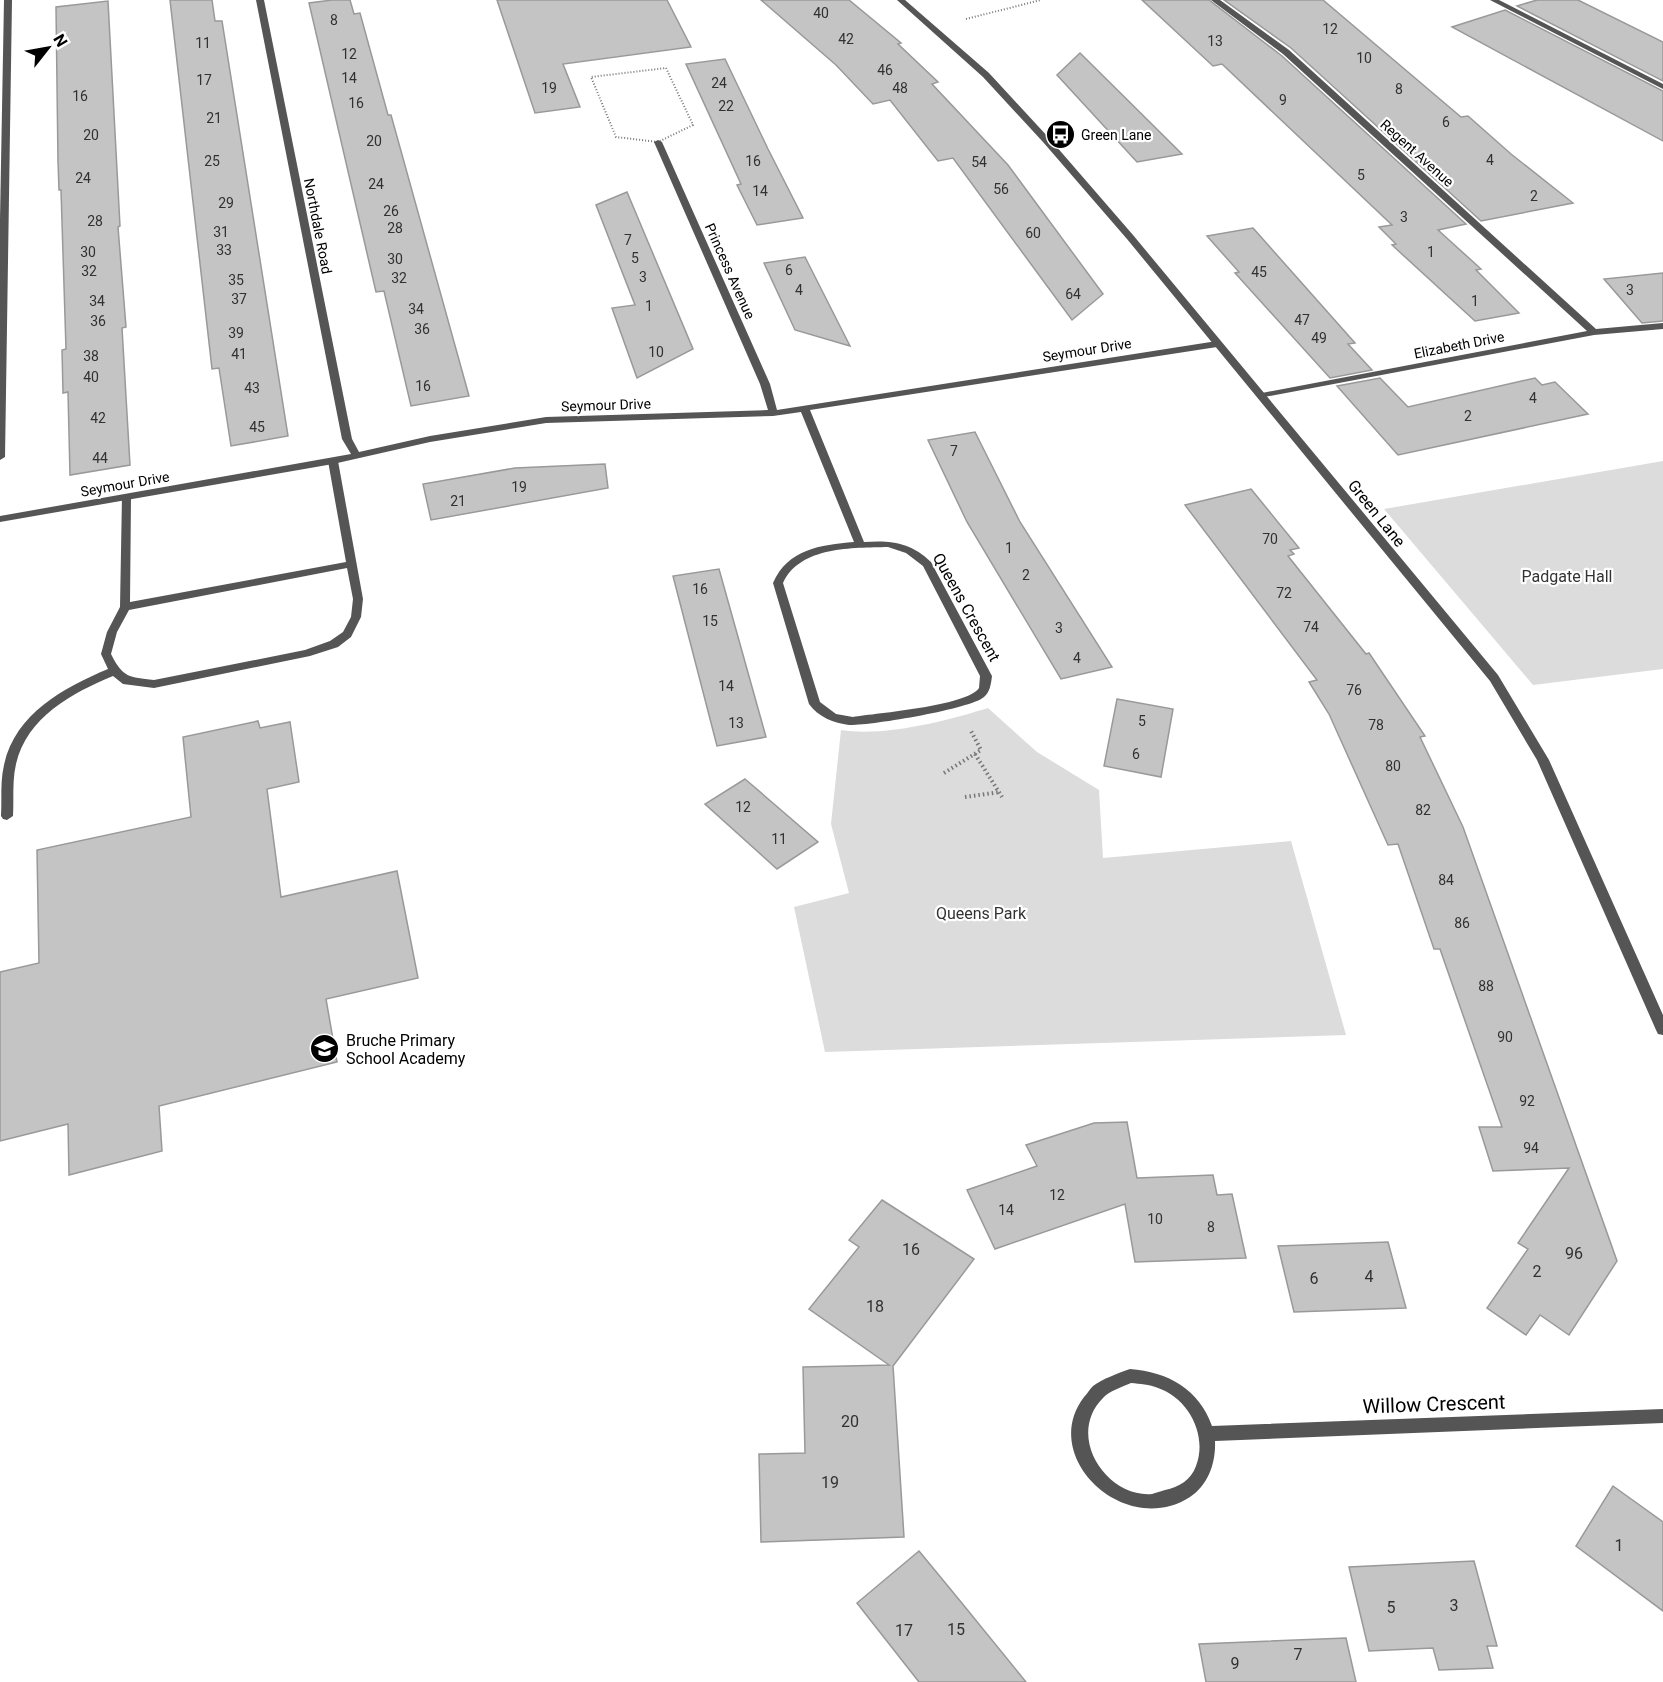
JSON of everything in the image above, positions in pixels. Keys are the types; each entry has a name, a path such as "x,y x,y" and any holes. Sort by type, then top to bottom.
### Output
{"street":[{"path":"0,457 8,0"},
{"name":"Northdale Road","path":"260,0 347,439 356,455"},
{"name":"Green Lane","path":"901,0 986,75 1130,237 1494,678 1543,760 1663,1028"},
{"name":"Regent Avenue","path":"1215,0 1286,52 1594,332"},
{"path":"1494,0 1663,87"},
{"name":"Princess Avenue","path":"658,142 765,384 772,413"},
{"name":"Elizabeth Drive","path":"1262,396 1594,332 1663,326"},
{"name":"Seymour Drive","path":"0,519 333,461 430,439 546,420 805,410 1217,344"},
{"path":"805,410 861,545"},
{"path":"126,498 125,607 112,632 106,654 114,671 127,681 154,684 306,653 334,644 347,634 356,617 358,598 333,461"},
{"name":"Queens Crescent","path":"888,544 906,547 918,554 927,564 986,676 986,687 980,695 958,704 853,721 838,720 824,714 815,704 778,583 780,573 788,564 801,557 827,549 861,545 888,544"},
{"path":"125,607 351,564"},
{"path":"7,816 10,764 22,735 37,716 64,694 114,671"},
{"path":"1130,1376 1150,1377 1187,1397 1200,1414 1207,1434 1207,1455 1201,1475 1188,1490 1169,1500 1147,1502 1125,1497 1104,1485 1089,1468 1080,1448 1078,1426 1084,1407 1094,1392 1110,1382 1130,1376"},
{"name":"Willow Crescent","path":"1207,1434 1663,1416"}],"path":[{"path":"933,28 1041,0"},
{"path":"666,68 693,125 658,142 616,137 591,77 666,68"},
{"path":"944,773 981,750 958,704"},
{"path":"965,797 1001,794 975,754"}],"green space":[{"name":"Padgate Hall","path":"1663,461 1663,669 1533,685 1384,509"},
{"name":"Queens Park","path":"988,708 1037,752 1099,790 1103,858 1291,841 1346,1035 825,1052 794,907 849,893 831,824 841,730 858,732 895,730 935,723"}],"building":[{"path":"170,0 212,0 215,21 222,21 288,436 231,446 219,368 212,369"},
{"path":"350,0 354,14 360,13 388,115 391,115 469,396 411,406 384,291 376,292 309,3"},
{"path":"497,0 667,0 691,47 563,64 580,107 535,113"},
{"path":"761,0 849,0 901,43 898,44 938,82 932,84 1008,165 1103,294 1072,320 953,158 938,161 890,100 873,104 836,65"},
{"path":"1142,0 1209,0 1282,56 1466,224 1438,230 1481,269 1476,270 1519,313 1475,321 1392,245 1396,244 1379,227 1392,225 1222,64 1213,66"},
{"path":"1224,0 1323,0 1461,117 1468,116 1511,154 1573,203 1481,221 1291,48"},
{"path":"1537,0 1578,0 1663,42 1663,81 1517,6"},
{"path":"108,1 120,226 118,227 126,327 122,328 130,465 70,475 68,392 63,393 62,350 66,349 58,161 56,7"},
{"path":"1505,10 1663,91 1663,141 1452,27"},
{"path":"1080,53 1182,154 1137,162 1057,75"},
{"path":"725,59 803,218 757,225 737,185 741,184 686,64"},
{"path":"627,192 693,349 637,378 612,308 635,305 596,205"},
{"path":"1253,228 1355,343 1348,344 1372,370 1330,378 1235,273 1239,272 1207,236"},
{"path":"805,257 850,346 795,330 764,263"},
{"path":"1663,273 1663,321 1642,323 1604,279"},
{"path":"1380,378 1408,407 1535,378 1542,385 1555,382 1588,414 1398,455 1337,386"},
{"path":"975,432 1020,522 1112,667 1061,679 967,522 928,440"},
{"path":"605,464 608,488 431,520 423,484 515,468"},
{"path":"1251,489 1299,548 1290,550 1294,554 1288,556 1366,654 1369,653 1425,736 1420,737 1463,827 1617,1261 1569,1335 1540,1315 1526,1335 1487,1308 1528,1249 1518,1243 1569,1168 1493,1171 1479,1127 1502,1127 1440,949 1434,949 1398,844 1388,845 1329,714 1309,682 1317,680 1185,505"},
{"path":"719,569 766,737 717,746 673,576"},
{"path":"1117,699 1173,709 1161,777 1104,766"},
{"path":"258,721 260,728 290,722 299,782 267,789 281,897 397,871 418,978 326,999 337,1062 159,1106 162,1151 69,1175 68,1124 0,1141 0,972 39,963 37,850 191,817 183,737"},
{"path":"745,779 818,842 777,869 705,804"},
{"path":"1127,1122 1137,1178 1213,1175 1217,1195 1232,1194 1246,1258 1135,1262 1125,1204 995,1249 967,1190 1037,1166 1026,1145 1094,1123"},
{"path":"882,1200 974,1259 893,1366 904,1537 761,1542 759,1454 805,1453 803,1367 889,1365 809,1309 859,1247 849,1240"},
{"path":"1388,1242 1406,1308 1294,1312 1278,1246"},
{"path":"1613,1486 1663,1522 1663,1611 1576,1546"},
{"path":"919,1551 1026,1682 919,1682 857,1603"},
{"path":"1474,1561 1497,1646 1487,1646 1493,1668 1439,1670 1433,1648 1369,1651 1349,1567"},
{"path":"1346,1638 1356,1682 1206,1682 1199,1644"}],"place":[{"name":"Green Lane","path":"1060,135"},
{"name":"Bruche Primary School Academy","path":"325,1049"}]}
